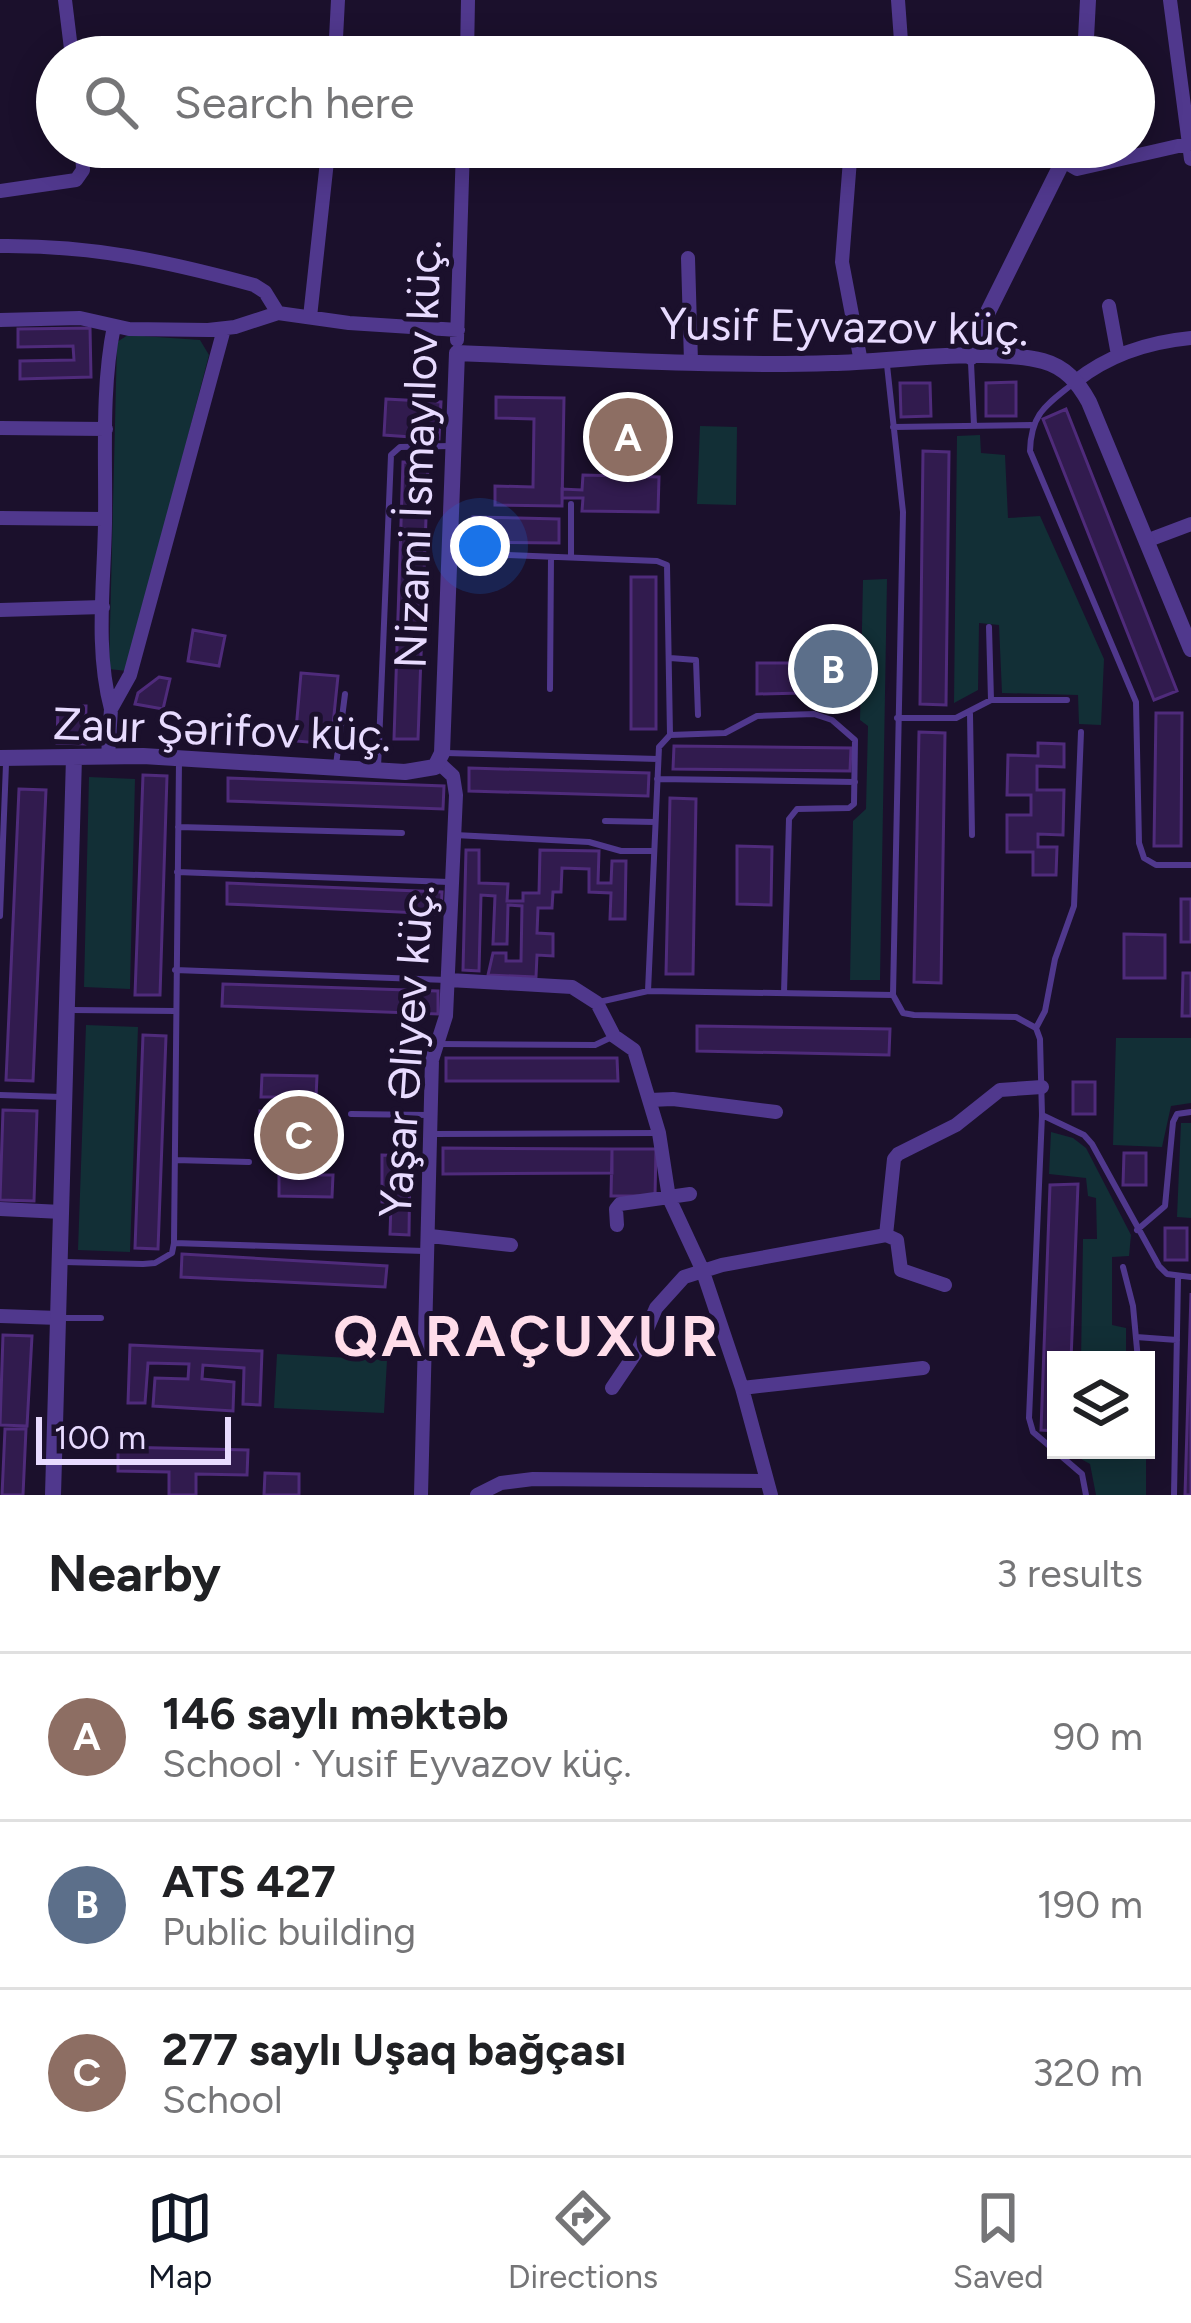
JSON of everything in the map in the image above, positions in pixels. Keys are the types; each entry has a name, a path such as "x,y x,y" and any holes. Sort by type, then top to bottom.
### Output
{"street":[{"path":"64,0 69,36"},
{"path":"335,36 338,0"},
{"path":"467,0 467,36"},
{"path":"898,0 901,36"},
{"path":"1086,36 1088,0"},
{"path":"1155,156 1190,149 1170,0"},
{"path":"0,191 76,180 83,168"},
{"path":"310,317 326,168"},
{"name":"Nizami İsmayılov küç.","path":"441,758 463,168"},
{"path":"849,168 842,262 861,362"},
{"path":"971,357 975,338 1055,168"},
{"path":"0,246 72,246 163,261 254,285 265,292 278,313"},
{"path":"688,258 692,362"},
{"path":"1108,306 1118,355"},
{"path":"0,320 92,318 115,326 224,329 278,313 458,330"},
{"path":"108,756 111,710 101,664 106,429 115,326"},
{"path":"111,710 130,675 224,329"},
{"path":"1076,380 1145,345 1191,338"},
{"name":"Yusif Eyvazov küç.","path":"457,353 692,362 971,357 1045,362 1076,380 1089,402 1187,628 1191,649"},
{"path":"0,428 106,429"},
{"path":"0,518 105,519"},
{"path":"1146,541 1191,524"},
{"path":"0,610 103,607"},
{"path":"53,1495 74,757"},
{"name":"Zaur Şərifov küç.","path":"3,758 179,758 420,772 441,758"},
{"name":"Yaşar Əliyev küç.","path":"421,1495 431,1115 435,1043 446,1016 455,835 456,784 441,758"},
{"path":"449,980 572,987 597,1003 614,1036 638,1057 659,1133 669,1198 702,1269 769,1488 533,1479 501,1483 477,1495"},
{"path":"886,1235 898,1154 956,1125 1000,1090 1042,1087"},
{"path":"650,1100 776,1112"},
{"path":"617,1225 620,1204 690,1194"},
{"path":"0,1209 62,1212"},
{"path":"612,1388 640,1348 669,1290 702,1269 886,1235 897,1240 901,1270 945,1285"},
{"path":"430,1244 511,1245"},
{"path":"0,1316 59,1318"},
{"path":"742,1388 923,1368"}],"lane":[{"path":"971,357 974,425"},
{"path":"887,361 903,512 893,995 903,1012 914,1016 1016,1017 1036,1028"},
{"path":"1076,380 1031,424 1030,451 1136,702 1139,843 1144,858 1156,865 1191,865"},
{"path":"893,427 1031,424"},
{"path":"377,771 391,455 400,447 454,446"},
{"path":"571,504 571,557"},
{"path":"449,553 657,560 667,565 670,735"},
{"path":"550,688 551,556"},
{"path":"989,627 991,700"},
{"path":"670,658 696,659 698,715"},
{"path":"336,769 345,694"},
{"path":"897,718 956,718 991,700 1067,700"},
{"path":"970,714 972,836"},
{"path":"648,991 658,758 663,739 724,733 757,716 825,716 855,740 854,804 797,809 789,819 784,993"},
{"path":"1081,732 1074,906 1036,1028 1042,1115 1029,1418 1033,1432 1082,1474 1086,1495"},
{"path":"0,916 3,758"},
{"path":"61,1262 155,1263 172,1253 179,1038 175,970 179,758"},
{"path":"441,758 658,758"},
{"path":"657,779 855,782"},
{"path":"605,820 655,822"},
{"path":"178,827 402,832"},
{"path":"455,835 590,842 620,850 654,851"},
{"path":"177,872 453,882"},
{"path":"175,970 449,980"},
{"path":"597,1003 648,991 893,995"},
{"path":"68,1010 175,1011"},
{"path":"435,1043 595,1045 614,1036"},
{"path":"0,1095 66,1096"},
{"path":"1137,1230 1165,1206 1173,1122 1177,1114 1191,1112"},
{"path":"351,1114 431,1115"},
{"path":"1042,1115 1084,1135 1159,1266 1178,1278 1191,1277"},
{"path":"432,1134 659,1133"},
{"path":"176,1160 249,1162"},
{"path":"174,1243 430,1244"},
{"path":"1123,1267 1137,1351"},
{"path":"1174,1495 1178,1278"},
{"path":"59,1318 101,1318"},
{"path":"1136,1337 1177,1340"}],"green space":[{"path":"128,335 200,340 209,355 127,671 109,669 117,342"},
{"path":"700,426 737,427 736,505 697,504"},
{"path":"980,435 981,453 1005,455 1008,518 1040,516 1104,659 1101,725 1079,724 1078,695 1002,693 999,625 979,623 978,690 954,703 957,436"},
{"path":"887,579 880,980 850,980 853,821 866,809 868,726 860,720 863,580"},
{"path":"89,777 135,779 130,989 84,987"},
{"path":"86,1025 138,1027 130,1252 78,1250"},
{"path":"1116,1038 1191,1038 1191,1103 1171,1106 1162,1147 1113,1145"},
{"path":"1181,1123 1191,1123 1191,1218 1177,1217"},
{"path":"1051,1132 1073,1138 1086,1148 1131,1235 1129,1256 1112,1257 1112,1325 1126,1328 1126,1351 1081,1351 1083,1239 1097,1239 1096,1198 1088,1196 1086,1178 1049,1174"},
{"path":"277,1354 387,1360 384,1413 274,1408"},
{"path":"1081,1459 1146,1459 1146,1495 1096,1495 1090,1464"}],"building":[{"path":"90,328 91,377 20,379 20,361 74,360 73,346 18,347 18,329"},
{"path":"1016,382 1016,416 986,416 986,383"},
{"path":"900,383 930,383 931,416 901,417"},
{"path":"496,397 564,398 562,506 495,505 495,486 533,487 534,419 496,418"},
{"path":"386,399 441,402 439,439 384,435"},
{"path":"1066,409 1177,691 1154,700 1043,419"},
{"path":"923,451 949,452 946,705 920,704"},
{"path":"403,462 428,463 418,739 394,739"},
{"path":"583,475 659,477 658,512 582,511 583,498 562,498 562,489 582,490"},
{"path":"473,517 559,519 559,543 473,542"},
{"path":"631,577 656,577 656,729 631,729"},
{"path":"193,630 225,636 219,666 188,661"},
{"path":"757,663 802,663 802,693 757,694"},
{"path":"301,673 338,676 331,744 295,741"},
{"path":"159,677 170,679 163,709 135,704 138,693"},
{"path":"58,706 86,706 85,744 57,743"},
{"path":"1156,713 1182,713 1181,846 1154,846"},
{"path":"919,732 945,733 941,983 914,982"},
{"path":"1038,743 1064,744 1064,767 1037,766 1037,790 1064,790 1063,835 1038,834 1038,847 1057,847 1056,875 1033,875 1033,852 1007,852 1007,815 1031,815 1031,795 1007,795 1008,755 1038,756"},
{"path":"674,746 851,748 850,771 673,769"},
{"path":"469,768 649,773 648,796 469,791"},
{"path":"143,775 167,776 160,995 135,995"},
{"path":"228,778 444,786 443,809 228,801"},
{"path":"19,789 46,790 33,1081 6,1080"},
{"path":"670,798 696,799 693,974 666,974"},
{"path":"737,846 772,847 771,905 737,904"},
{"path":"466,850 479,850 479,883 508,884 507,901 523,901 523,893 539,893 540,850 599,851 598,883 611,883 612,861 626,861 625,919 610,919 611,893 589,892 589,869 562,868 561,892 553,892 552,908 538,908 537,933 553,934 553,956 537,955 536,977 488,975 493,953 506,953 506,961 521,961 522,906 508,905 507,944 493,944 495,896 481,895 479,971 463,970"},
{"path":"227,883 442,892 441,914 227,904"},
{"path":"1181,899 1191,899 1191,942 1181,942"},
{"path":"1124,934 1165,935 1165,978 1124,978"},
{"path":"1183,973 1191,973 1191,1016 1182,1016"},
{"path":"223,984 438,991 438,1014 222,1006"},
{"path":"697,1026 890,1029 889,1055 697,1051"},
{"path":"143,1035 166,1036 158,1249 135,1248"},
{"path":"446,1058 617,1058 618,1081 446,1081"},
{"path":"262,1075 317,1076 316,1098 293,1098 293,1111 315,1112 315,1136 260,1135 260,1111 277,1111 277,1097 261,1097"},
{"path":"1073,1082 1095,1082 1095,1114 1073,1114"},
{"path":"3,1110 37,1111 34,1201 0,1200"},
{"path":"277,1135 331,1136 331,1160 313,1160 312,1175 333,1175 332,1197 279,1196 279,1171 296,1171 296,1157 277,1157"},
{"path":"443,1148 612,1149 612,1173 443,1174"},
{"path":"612,1149 656,1149 655,1196 611,1196"},
{"path":"1124,1153 1146,1153 1146,1185 1123,1185"},
{"path":"382,1155 410,1156 409,1235 390,1234 391,1203 382,1202"},
{"path":"1078,1184 1071,1351 1047,1351 1047,1430 1041,1430 1050,1185"},
{"path":"1165,1228 1187,1228 1187,1260 1165,1260"},
{"path":"182,1254 387,1266 385,1287 181,1277"},
{"path":"1191,1293 1191,1495 1185,1495"},
{"path":"3,1335 32,1336 27,1426 0,1425"},
{"path":"130,1345 262,1351 260,1405 243,1404 244,1368 203,1365 202,1379 234,1382 233,1411 153,1406 155,1378 188,1379 189,1364 148,1363 145,1403 128,1403"},
{"path":"5,1429 26,1429 23,1495 2,1495"},
{"path":"118,1447 248,1450 247,1475 196,1474 196,1495 169,1495 169,1472 118,1471"},
{"path":"265,1473 299,1474 299,1495 264,1495"}],"place":[{"name":"146 saylı məktəb","path":"628,437"},
{"name":"ATS 427","path":"833,669"},
{"name":"277 saylı Uşaq bağçası","path":"299,1135"}],"district":[{"name":"QARAÇUXUR","path":"527,1336"}]}
